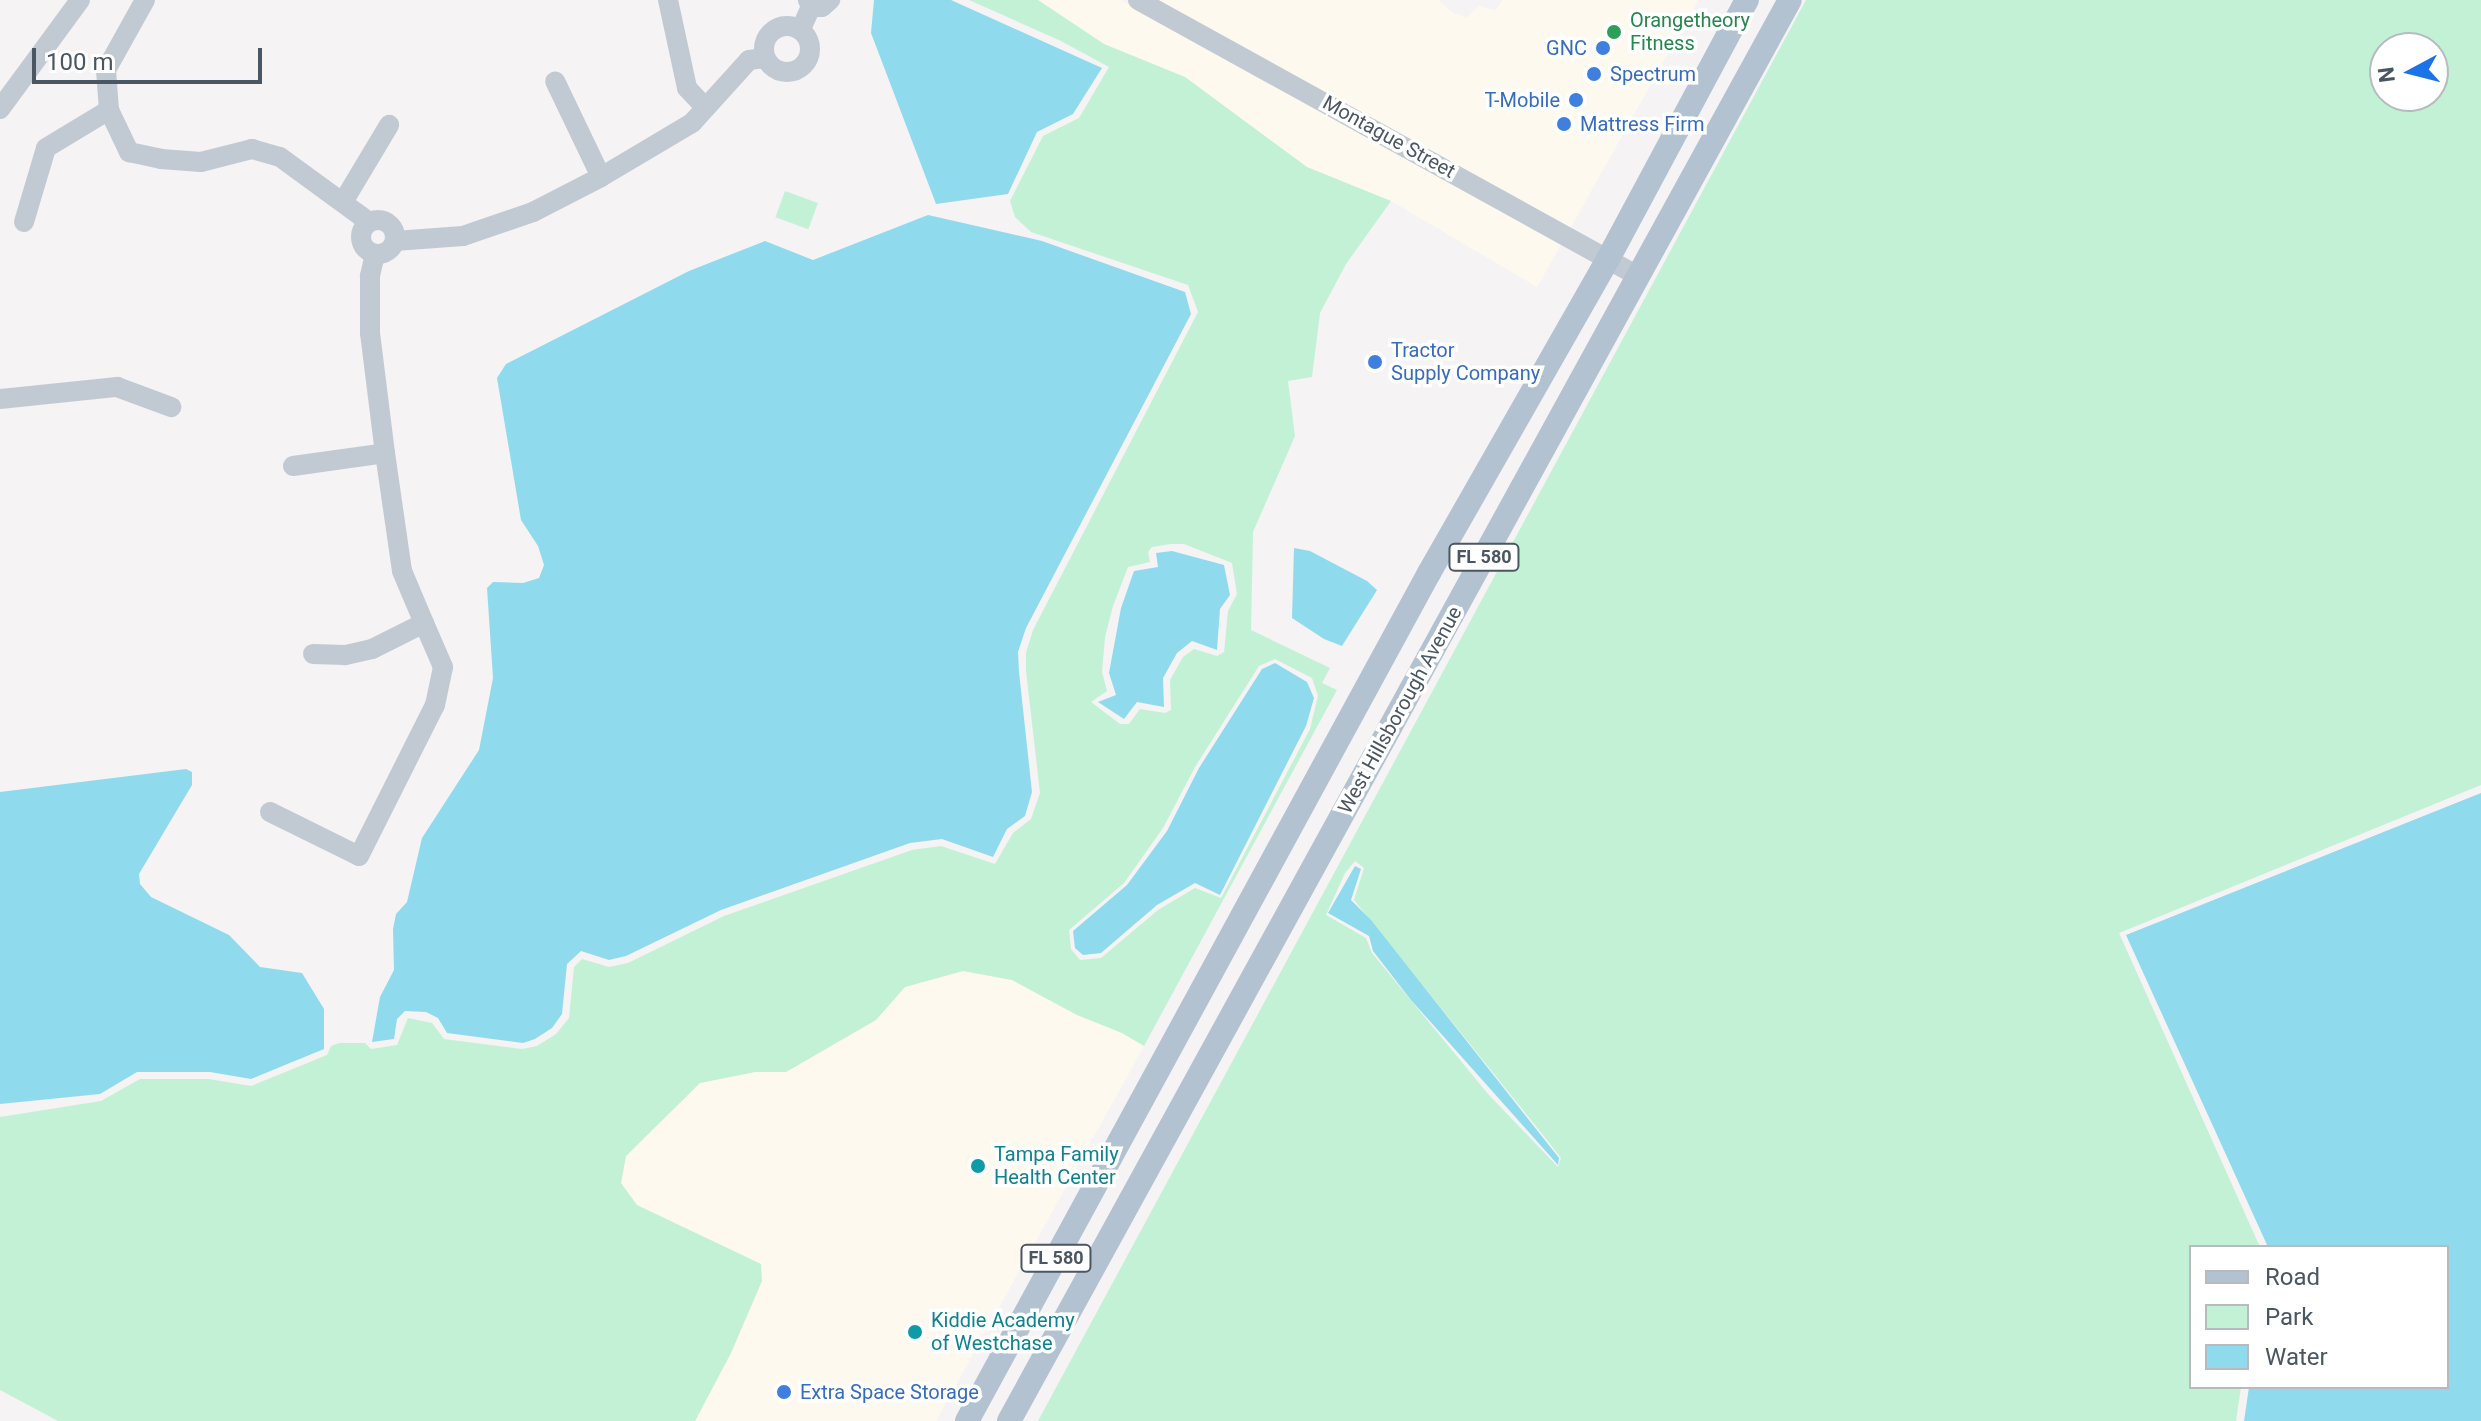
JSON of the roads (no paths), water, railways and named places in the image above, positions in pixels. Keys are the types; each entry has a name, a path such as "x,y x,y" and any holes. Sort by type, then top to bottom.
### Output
{"main road":[{"name":"West Hillsborough Avenue","path":"967,1421 1429,573 1608,259 1747,0"},
{"name":"West Hillsborough Avenue","path":"1009,1421 1790,0"}],"street":[{"path":"0,109 80,0"},
{"path":"145,0 106,70 109,110 129,152 161,159 201,162 252,149 280,157 369,222"},
{"path":"668,0 687,88 704,106"},
{"name":"Montague Street","path":"1138,0 1638,276"},
{"path":"801,29 817,2"},
{"path":"781,25 801,29 811,42 806,63 791,72 774,68 765,58 766,37 781,25"},
{"path":"395,241 391,225 380,219 369,222 362,231 362,243 375,254 385,253 395,241 463,236 533,212 601,177 692,123 704,106 749,60 765,58"},
{"path":"555,81 601,177"},
{"path":"24,222 46,148 109,110"},
{"path":"343,202 389,125"},
{"path":"270,812 359,856 435,705 443,667 402,571 370,333 370,276 375,254"},
{"path":"0,399 117,387 171,407"},
{"path":"293,466 385,453"},
{"path":"313,654 345,655 372,649 424,623"}],"water":[{"path":"874,0 951,0 1102,68 1073,114 1037,132 1008,194 936,204 871,33"},
{"path":"928,215 1042,241 1185,292 1191,314 1026,628 1018,652 1032,792 1025,816 1007,829 993,857 942,839 910,843 721,910 626,956 609,960 581,951 567,964 562,1014 552,1028 535,1039 523,1043 447,1033 438,1018 426,1012 405,1011 397,1019 394,1039 372,1042 380,997 394,970 393,929 396,914 407,902 422,838 479,750 493,678 487,588 493,582 523,583 539,578 544,565 538,546 521,520 497,378 506,364 689,271 765,241 813,260"},
{"path":"1294,548 1310,551 1367,581 1377,590 1342,646 1324,639 1292,618"},
{"path":"1172,551 1224,565 1230,595 1220,609 1217,650 1192,641 1177,653 1163,678 1164,707 1137,702 1124,719 1098,702 1116,695 1109,673 1121,608 1134,571 1158,567 1156,553"},
{"path":"1275,663 1307,682 1314,698 1306,726 1220,895 1195,883 1157,905 1101,953 1083,955 1075,948 1073,931 1127,885 1167,831 1199,768 1262,669"},
{"path":"186,769 192,772 192,785 139,874 140,884 151,897 229,935 260,967 302,973 324,1009 324,1049 251,1079 210,1072 137,1072 100,1094 0,1104 0,792"},
{"path":"2481,793 2481,1421 2244,1421 2249,1389 2449,1389 2449,1245 2267,1245 2126,935"},
{"path":"1355,866 1361,869 1351,900 1371,920 1559,1158 1558,1165 1411,1000 1373,951 1369,936 1328,913"}],"place":[{"name":"Orangetheory Fitness","path":"1614,32"},
{"name":"GNC","path":"1603,48"},
{"name":"Spectrum","path":"1594,74"},
{"name":"T-Mobile","path":"1576,100"},
{"name":"Mattress Firm","path":"1564,124"},
{"name":"Tractor Supply Company","path":"1375,362"},
{"name":"Tampa Family Health Center","path":"978,1166"},
{"name":"Kiddie Academy of Westchase","path":"915,1332"},
{"name":"Extra Space Storage","path":"784,1392"}]}
